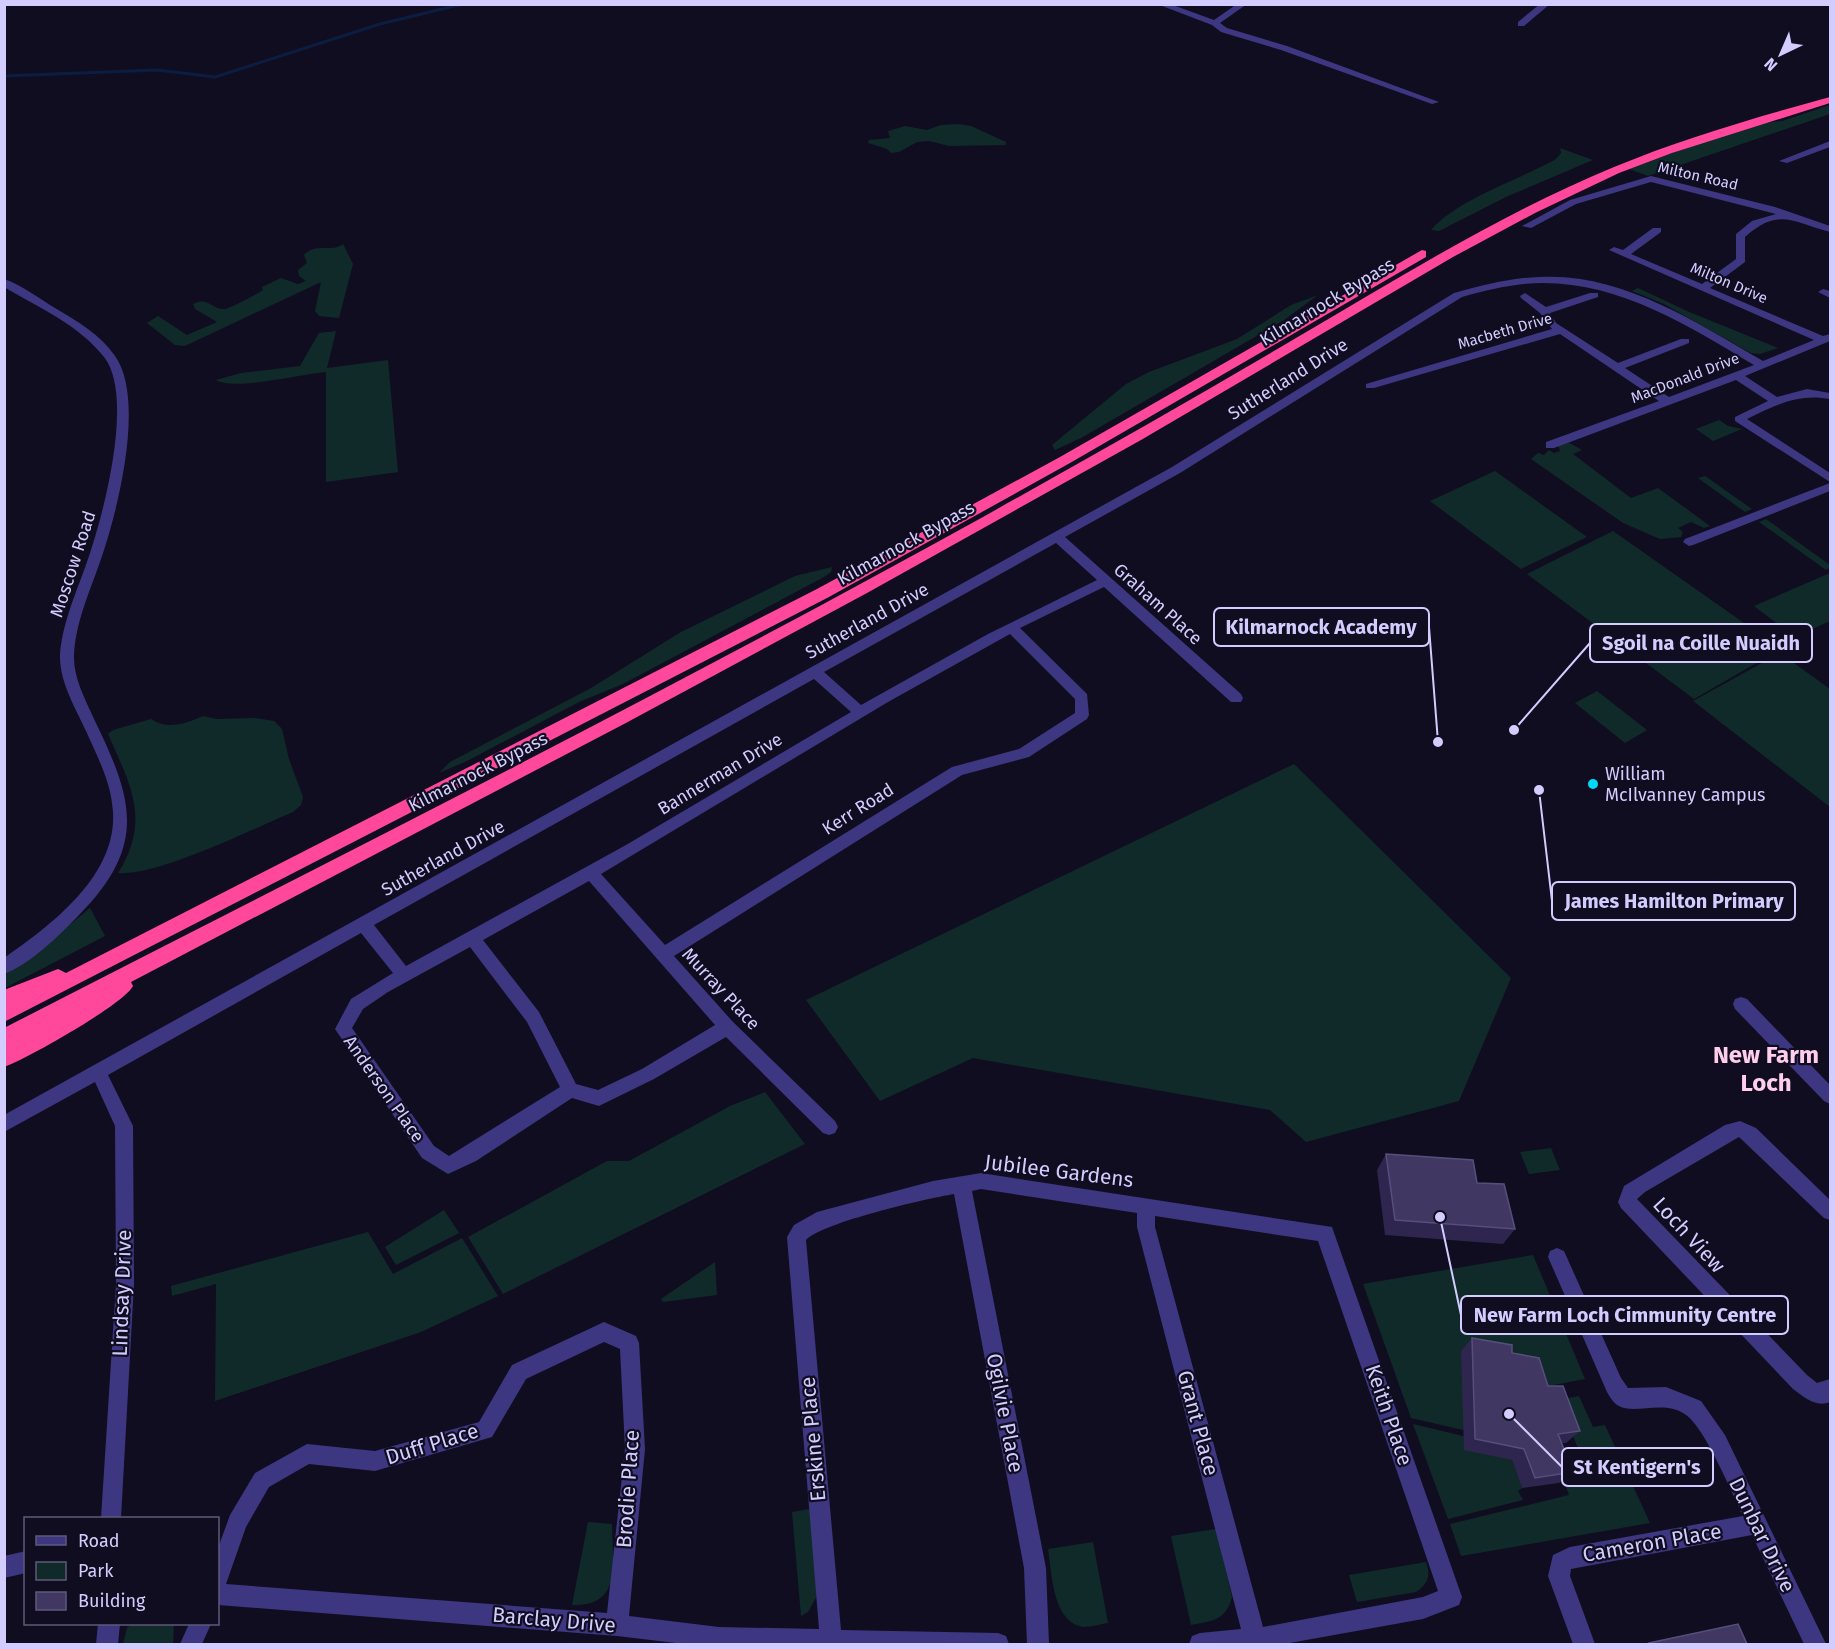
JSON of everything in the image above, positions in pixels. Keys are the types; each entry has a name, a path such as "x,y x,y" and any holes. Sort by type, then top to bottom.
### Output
{"highway":[{"name":"Kilmarnock Bypass","path":"4,1014 823,593 1065,460 1457,234 1544,190 1635,152 1733,117 1830,90"},
{"name":"Kilmarnock Bypass","path":"4,1038 476,796 835,605 1078,470 1467,242 1624,168 1746,124 1830,100"},
{"path":"4,1058 104,1001 158,960"},
{"path":"4,999 35,985 102,964"}],"street":[{"path":"1161,4 1215,23 1224,30 1295,51 1435,102"},
{"path":"1215,23 1243,4"},
{"path":"1521,24 1546,4"},
{"path":"1784,161 1830,144"},
{"name":"Milton Road","path":"1527,226 1573,202 1651,179 1786,214 1830,229"},
{"path":"1703,288 1741,260 1740,236 1755,222 1786,214"},
{"name":"Milton Drive","path":"1657,231 1619,252 1827,338"},
{"name":"Sutherland Drive","path":"4,1124 1176,470 1458,295 1490,284 1531,278 1586,284 1638,297 1678,315 1760,364"},
{"name":"Moscow Road","path":"4,282 77,329 108,354 120,375 122,409 120,443 109,511 90,574 72,620 66,661 81,704 117,788 121,813 119,839 105,870 81,903 44,937 4,967"},
{"path":"1544,311 1574,303 1594,294"},
{"path":"1525,296 1544,311 1552,325 1561,330"},
{"name":"Macbeth Drive","path":"1370,387 1561,330 1618,366 1667,401"},
{"name":"MacDonald Drive","path":"1550,445 1737,376 1760,364 1827,338"},
{"path":"1618,366 1685,341"},
{"path":"1737,376 1778,402"},
{"path":"1830,396 1820,392 1800,393 1739,419 1830,478"},
{"path":"1689,542 1830,487"},
{"name":"Graham Place","path":"1056,536 1236,698"},
{"name":"Bannerman Drive","path":"357,1004 404,975 591,873 860,712 1045,608 1105,581"},
{"name":"Kerr Road","path":"662,955 957,771 1024,753 1082,716 1082,698 1011,627"},
{"path":"815,672 860,712"},
{"name":"Murray Place","path":"591,873 727,1027 829,1127"},
{"path":"363,923 404,975"},
{"path":"472,938 533,1017 570,1090 598,1098 648,1074 727,1027"},
{"name":"Anderson Place","path":"357,1004 343,1029 428,1152 448,1166 470,1155 570,1090"},
{"path":"1742,1004 1830,1096"},
{"name":"Lindsay Drive","path":"99,1073 124,1126 125,1284 111,1517"},
{"name":"Loch View","path":"1830,1212 1750,1134 1740,1129 1731,1131 1639,1186 1630,1192 1628,1202 1800,1382 1813,1392 1825,1394 1830,1389"},
{"name":"Jubilee Gardens","path":"796,1237 817,1221 961,1183 1004,1183 1324,1233"},
{"name":"Ogilvie Place","path":"961,1183 1035,1568 1038,1644"},
{"name":"Grant Place","path":"1146,1205 1146,1227 1255,1639"},
{"name":"Keith Place","path":"1255,1639 1423,1608 1451,1597 1324,1233"},
{"name":"Erskine Place","path":"796,1237 831,1641"},
{"name":"Dunbar Drive","path":"1557,1257 1614,1384 1623,1398 1666,1397 1694,1408 1718,1442 1815,1644"},
{"name":"Duff Place","path":"219,1574 237,1522 262,1480 307,1454 375,1461 485,1430 519,1372 604,1332"},
{"name":"Brodie Place","path":"604,1332 629,1343 635,1449 617,1625"},
{"name":"Cameron Place","path":"1584,1644 1558,1576 1561,1563 1570,1558 1757,1524"},
{"path":"4,1567 24,1562"},
{"name":"Barclay Drive","path":"219,1594 617,1625 719,1641 998,1644"},
{"path":"107,1644 109,1625"},
{"path":"191,1644 199,1625"},
{"path":"1200,1644 1255,1639"}],"green space":[{"path":"1830,105 1830,114 1648,176 1629,169 1752,124 1782,121"},
{"path":"941,125 971,126 1006,142 1006,145 949,146 929,141 917,142 899,152 891,153 887,149 868,143 869,140 890,138 888,131 905,126 927,130"},
{"path":"1560,148 1593,160 1508,196 1439,231 1431,230 1442,219 1473,199 1556,159 1561,153"},
{"path":"343,244 353,264 339,318 319,316 315,311 321,282 185,346 175,345 147,323 158,316 187,335 217,322 195,309 193,304 202,301 224,309 255,295 263,290 262,287 281,278 298,284 306,281 299,276 298,270 307,263 304,255 313,249 334,248"},
{"path":"1638,288 1687,311 1778,348 1760,354 1751,353 1664,304 1632,291"},
{"path":"1318,295 1284,320 1081,438 1055,450 1052,445 1126,384 1149,372 1237,339 1291,305"},
{"path":"336,331 327,368 388,360 398,472 326,482 326,372 252,383 225,383 216,380 241,373 300,366 319,333"},
{"path":"1719,420 1728,426 1742,429 1713,441 1696,429"},
{"path":"1566,441 1582,450 1573,454 1631,498 1658,488 1710,526 1704,528 1691,522 1678,528 1683,532 1681,537 1660,539 1623,523 1531,459 1538,453 1544,455 1549,450 1554,453 1560,451 1558,445"},
{"path":"1495,471 1587,537 1521,569 1430,501"},
{"path":"1705,476 1752,509 1745,512 1698,478"},
{"path":"1766,519 1830,565 1830,568 1826,570 1759,522"},
{"path":"1613,531 1781,649 1694,699 1527,574"},
{"path":"832,567 831,572 824,577 623,684 579,702 467,761 439,773 450,762 591,688 681,632 795,576"},
{"path":"1830,573 1830,621 1795,637 1754,606"},
{"path":"1780,653 1830,689 1830,807 1693,701"},
{"path":"1597,691 1647,730 1625,743 1575,703"},
{"path":"203,716 216,719 255,718 274,721 282,729 289,759 303,797 301,805 293,812 181,860 136,872 118,873 134,837 134,804 124,770 108,734 113,730 151,719 163,724 176,725"},
{"path":"1294,764 1511,978 1459,1101 1306,1142 1270,1110 973,1058 880,1101 806,1000"},
{"path":"90,908 105,936 5,988 4,973 45,945"},
{"path":"765,1092 805,1144 503,1294 468,1237 607,1161 629,1161 730,1106"},
{"path":"1551,1148 1560,1170 1529,1174 1520,1152"},
{"path":"444,1210 459,1233 396,1265 385,1247"},
{"path":"368,1232 393,1274 462,1238 498,1296 421,1332 215,1401 216,1284 172,1296 171,1286"},
{"path":"1533,1255 1585,1379 1532,1389 1463,1430 1411,1418 1363,1284"},
{"path":"715,1262 717,1295 663,1302 661,1299"},
{"path":"1579,1396 1593,1427 1605,1425 1650,1523 1461,1556 1450,1524 1569,1495 1556,1458 1580,1453 1558,1400"},
{"path":"1413,1424 1463,1436 1512,1460 1522,1488 1518,1491 1523,1500 1448,1519"},
{"path":"810,1509 818,1594 808,1612 801,1616 792,1512"},
{"path":"588,1522 612,1524 612,1579 608,1590 600,1598 589,1604 572,1605"},
{"path":"1216,1529 1232,1597 1226,1611 1218,1618 1191,1625 1171,1536"},
{"path":"1093,1542 1108,1623 1084,1627 1073,1623 1060,1607 1053,1583 1048,1549"},
{"path":"1426,1562 1427,1579 1416,1592 1357,1602 1349,1575"},
{"path":"130,1625 174,1625 173,1644 123,1644"}],"building":[{"path":"1386,1154 1473,1160 1477,1183 1504,1184 1515,1229 1395,1220"},
{"path":"1472,1338 1512,1345 1512,1353 1539,1358 1548,1386 1563,1386 1580,1431 1558,1434 1573,1472 1535,1478 1524,1449 1475,1439"},
{"path":"1738,1624 1747,1644 1649,1643"}],"waterway":[{"path":"4,76 157,70 215,77 380,24 463,4"}],"place":[{"name":"Sgoil na Coille Nuaidh","path":"1514,730"},
{"name":"Kilmarnock Academy","path":"1438,742"},
{"name":"William McIlvanney Campus","path":"1593,784"},
{"name":"James Hamilton Primary","path":"1539,790"},
{"name":"New Farm Loch Cimmunity Centre","path":"1440,1217"},
{"name":"St Kentigern's","path":"1509,1414"}],"district":[{"name":"New Farm Loch","path":"1766,1069"}]}
